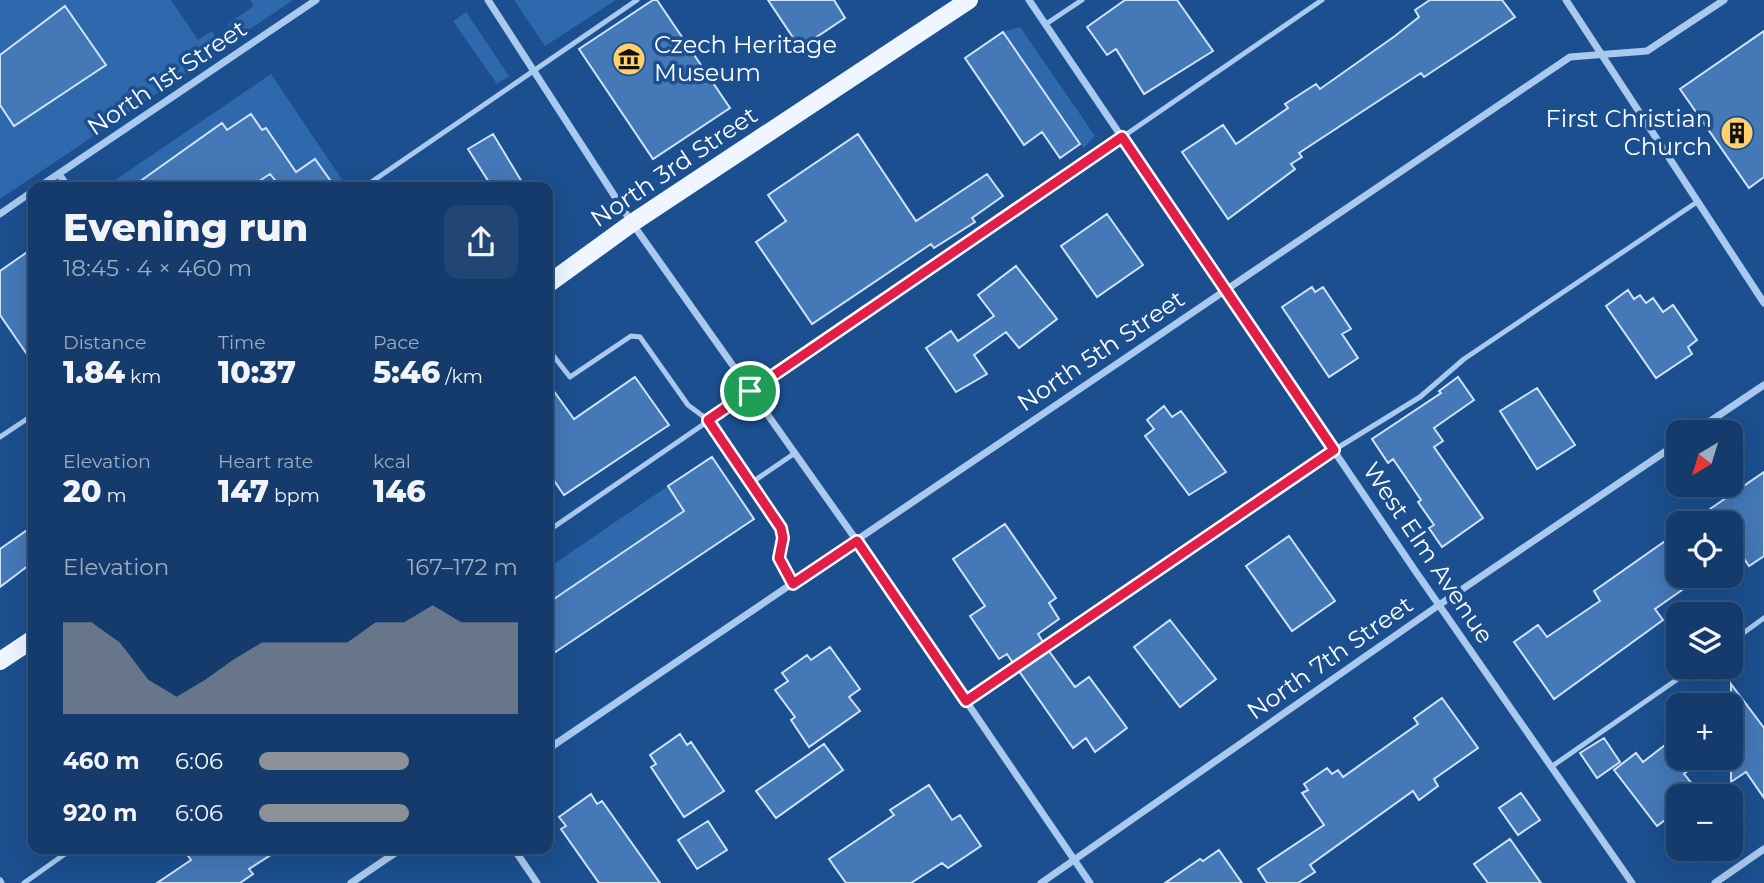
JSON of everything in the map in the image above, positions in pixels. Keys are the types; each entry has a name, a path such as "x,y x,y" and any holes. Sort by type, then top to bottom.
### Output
{"main road":[{"name":"North 3rd Street","path":"553,280 632,223 968,0"},
{"path":"0,661 28,642"}],"street":[{"name":"North 1st Street","path":"47,182 316,0"},
{"path":"488,0 632,223 857,541 1090,883"},
{"name":"West Elm Avenue","path":"1029,0 1439,605 1632,883"},
{"path":"1566,0 1764,303"},
{"name":"North 5th Street","path":"553,746 1570,57 1601,52 1647,51 1724,0"},
{"path":"59,174 65,182"},
{"path":"0,214 28,194"},
{"path":"1712,420 1764,385"},
{"name":"North 7th Street","path":"1041,883 1439,605 1666,451"},
{"path":"1716,883 1764,849"},
{"path":"351,883 394,854"},
{"path":"517,854 537,883"}],"lane":[{"path":"371,182 637,0"},
{"path":"1045,24 1083,0"},
{"path":"553,528 1322,0"},
{"path":"966,701 1334,450 1420,397 1464,359 1697,202"},
{"path":"553,355 570,377 636,335 688,405 708,420 781,528 783,538 779,558 793,584"},
{"path":"0,437 28,418"},
{"path":"751,483 795,453"},
{"path":"1743,633 1764,618"},
{"path":"1552,767 1678,679"},
{"path":"24,883 65,854"}],"shaded area":[{"path":"0,0 171,0 198,40 212,31 223,49 0,199"},
{"path":"250,0 293,0 237,38 228,24 254,6"},
{"path":"514,0 616,0 545,46"},
{"path":"466,12 509,76 497,84 453,21"},
{"path":"1020,27 1095,136 1084,148 1003,32"},
{"path":"271,74 344,182 112,182"},
{"path":"668,486 678,501 691,506 553,600 553,565"}],"building":[{"path":"653,0 657,0 730,108 653,159 579,49"},
{"path":"768,0 834,0 845,18 800,48"},
{"path":"1125,0 1177,0 1213,51 1144,94 1116,49 1107,55 1087,27"},
{"path":"1430,0 1502,0 1515,17 1424,77 1421,73 1299,153 1302,157 1291,164 1295,169 1228,219 1182,152 1223,125 1236,144 1288,108 1285,104 1316,84 1320,89 1395,36 1419,17 1415,10"},
{"path":"65,6 106,65 14,126 0,105 0,55"},
{"name":"First Christian Church","path":"1764,31 1764,177 1749,188 1680,89"},
{"path":"1003,32 1080,144 1060,158 1042,132 1024,145 965,58"},
{"path":"251,114 262,130 266,128 296,172 315,159 331,182 276,182 270,174 258,182 139,182 222,123 227,130"},
{"path":"493,134 522,182 489,182 468,149"},
{"path":"858,134 916,221 987,174 1003,196 972,218 975,222 934,248 931,244 812,324 756,242 786,221 768,195"},
{"path":"1107,214 1143,265 1097,297 1061,246"},
{"path":"28,251 28,356 0,315 0,271"},
{"path":"1016,266 1057,319 1019,348 1006,332 974,355 987,374 956,392 926,348 951,331 958,341 994,316 978,295"},
{"path":"1312,287 1315,292 1323,287 1351,329 1342,334 1358,358 1329,377 1282,307"},
{"path":"1628,290 1634,299 1640,295 1646,303 1653,298 1663,312 1673,305 1697,340 1688,347 1692,354 1656,378 1606,306"},
{"path":"635,377 669,425 564,495 553,479 553,390 574,419"},
{"path":"1458,377 1474,400 1434,428 1443,441 1434,447 1483,518 1442,547 1429,528 1434,525 1418,502 1421,500 1393,459 1388,463 1372,439 1441,393 1439,391"},
{"path":"1537,388 1575,445 1537,469 1500,411"},
{"path":"1164,406 1172,417 1181,411 1226,472 1189,495 1145,436 1154,429 1147,420"},
{"path":"712,457 754,519 553,654 553,600 684,511 668,486"},
{"path":"1764,472 1764,556 1749,566 1743,557 1743,511 1710,509 1728,497 1743,497 1743,486"},
{"path":"1005,524 1056,598 1049,603 1059,619 1038,634 1043,642 1013,663 1007,654 999,659 970,616 985,606 953,559"},
{"path":"28,529 28,566 0,587 0,549"},
{"path":"1289,536 1335,601 1292,631 1246,566"},
{"path":"1666,540 1666,588 1685,588 1655,609 1663,620 1554,699 1514,642 1538,625 1547,637 1600,601 1594,591"},
{"path":"1170,620 1216,679 1180,707 1134,647"},
{"path":"830,647 860,689 849,697 860,711 809,747 791,720 795,717 775,690 788,681 782,673 807,655 811,660"},
{"path":"1049,651 1075,687 1089,677 1127,728 1095,752 1086,738 1073,748 1019,671"},
{"path":"1442,698 1478,748 1434,779 1438,786 1419,800 1413,791 1310,865 1315,872 1298,883 1267,883 1258,869 1324,825 1302,793 1308,790 1304,784 1327,768 1332,774 1338,770 1343,777 1418,724 1414,718"},
{"path":"1743,700 1764,728 1764,798 1746,772 1731,782 1731,770 1743,770"},
{"path":"680,734 687,745 691,742 724,791 684,817 651,767 656,764 650,755"},
{"path":"1604,738 1620,762 1597,778 1580,753"},
{"path":"824,744 843,770 776,818 756,791"},
{"path":"1666,744 1666,770 1689,770 1684,774 1692,784 1666,784 1666,819 1657,826 1614,770 1636,753 1643,762"},
{"path":"929,785 952,820 960,815 981,846 948,868 942,863 911,883 846,883 829,859 894,815 890,810"},
{"path":"1521,793 1540,820 1518,835 1499,808"},
{"path":"591,794 597,804 602,801 660,883 599,883 561,829 566,826 559,817"},
{"path":"708,821 727,850 697,869 678,840"},
{"path":"1510,839 1541,883 1488,883 1474,864"},
{"path":"1219,850 1242,883 1165,883 1200,859 1203,861"},
{"path":"187,854 272,854 249,869 253,874 240,883 157,883 191,860"}],"place":[{"name":"Czech Heritage Museum","path":"629,59"},
{"name":"First Christian Church","path":"1737,133"}],"route":[{"path":"1122,137 1334,450 966,701 857,541 793,584 779,558 783,538 781,528 708,420 750,391 1122,137"}]}
